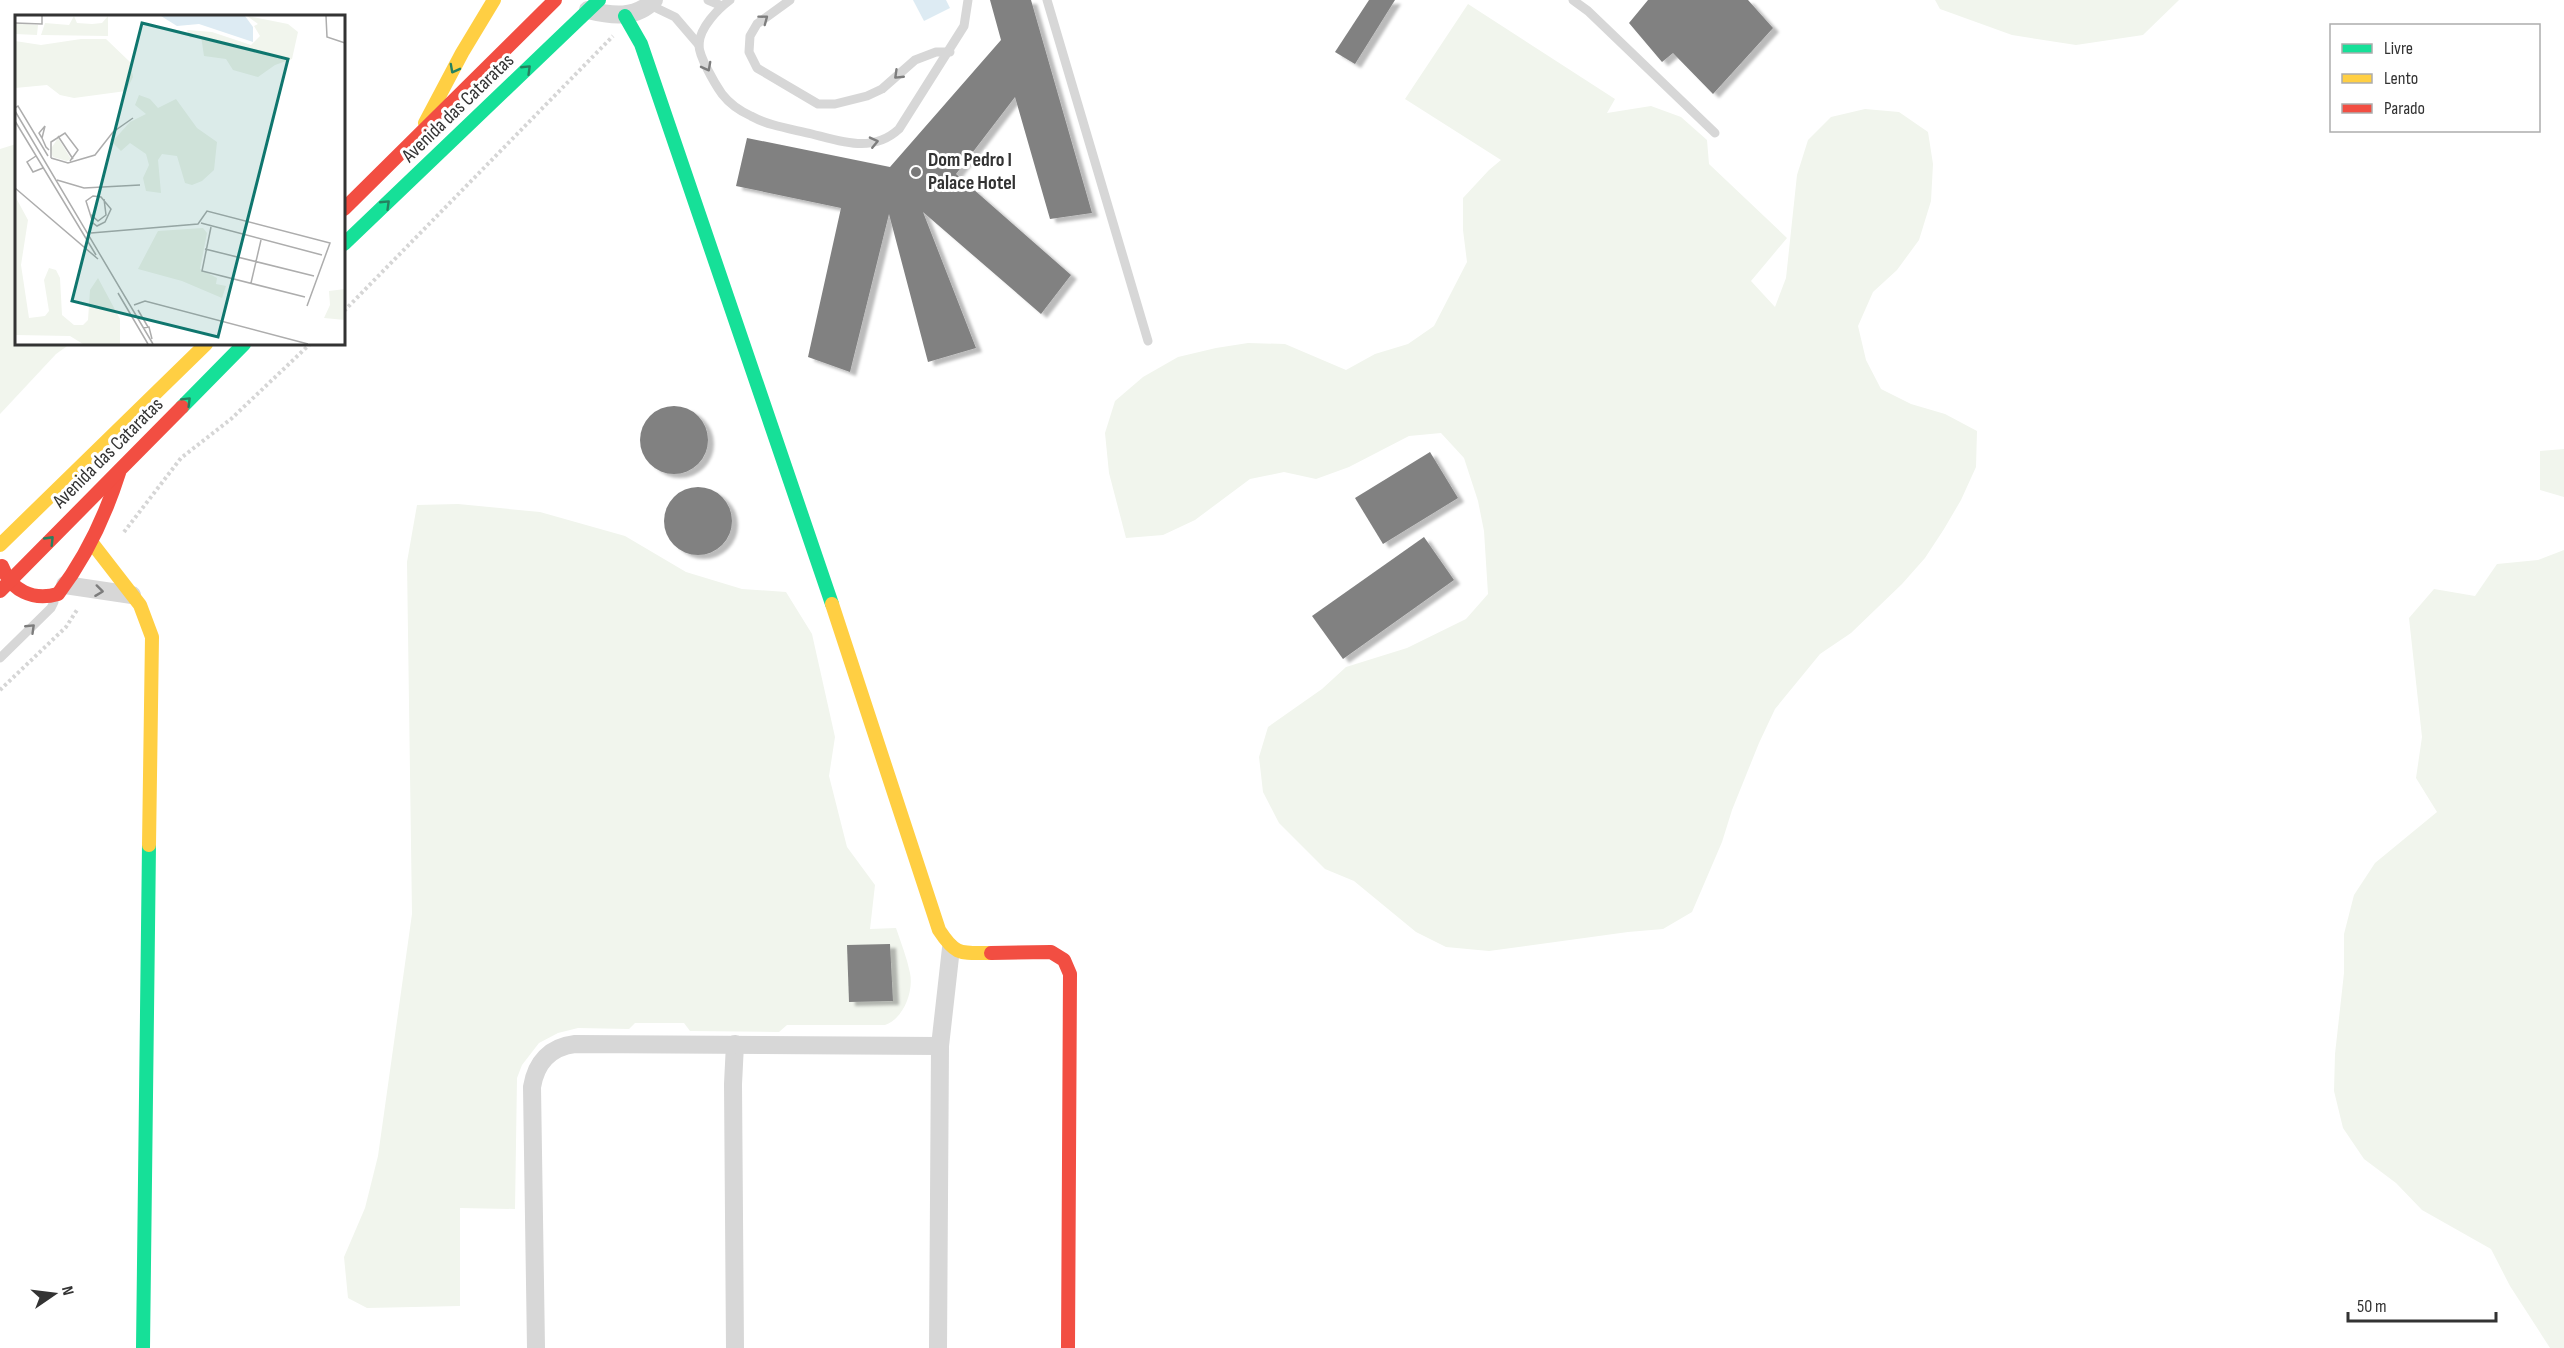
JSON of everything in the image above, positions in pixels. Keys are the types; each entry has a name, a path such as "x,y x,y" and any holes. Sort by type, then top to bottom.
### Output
{"street":[{"path":"418,137 462,53 494,0"},
{"name":"Avenida das Cataratas","path":"345,208 555,0"},
{"path":"630,24 652,2"},
{"path":"594,5 630,24 641,44 785,463 939,930 951,948 967,953 1051,952 1064,960 1070,974 1068,1348"},
{"name":"Avenida das Cataratas","path":"345,243 594,5"},
{"name":"Avenida das Cataratas","path":"3,543 205,345"},
{"name":"Avenida das Cataratas","path":"4,586 243,345"},
{"path":"3,543 4,586 34,597 50,597 62,590 92,543 110,502 120,468"},
{"path":"92,543 140,605 152,637 143,1348"},
{"path":"62,590 89,590 132,595"},
{"path":"938,1348 940,1046 951,948"},
{"path":"536,1348 532,1087 538,1066 554,1050 575,1044 940,1046"},
{"path":"735,1044 733,1084 735,1348"}],"lane":[{"path":"708,0 726,3"},
{"path":"790,0 757,24 750,36 749,52 757,68 818,104 843,103 867,96 882,89 915,60 936,52 950,52"},
{"path":"652,2 675,17 699,45 702,56 722,94 739,109 765,123 858,145 876,143 899,129 950,52 964,26 968,0"},
{"path":"1047,0 1148,341"},
{"path":"1573,0 1596,19 1715,133"},
{"path":"699,45 710,21 726,3"},
{"path":"0,658 51,608 62,590"}],"path":[{"path":"345,310 616,33 630,24"},
{"path":"121,536 181,458 231,419 309,345"},
{"path":"0,690 66,627 89,590"}],"shaded area":[{"path":"913,0 946,0 950,8 924,21"},
{"path":"1935,0 2179,0 2143,35 2076,45 2012,35 1940,9"},
{"path":"1468,4 1615,99 1607,113 1651,106 1681,117 1707,140 1709,164 1787,238 1751,281 1775,307 1786,278 1797,175 1808,140 1831,117 1865,109 1899,112 1928,132 1933,164 1931,201 1919,240 1897,270 1873,292 1858,326 1866,360 1881,389 1911,404 1945,414 1977,431 1976,467 1961,500 1925,558 1902,584 1851,633 1820,654 1775,709 1759,743 1732,810 1722,842 1692,912 1663,929 1489,951 1446,947 1416,932 1354,881 1325,869 1279,823 1263,792 1259,757 1268,727 1322,689 1346,667 1407,648 1466,619 1488,594 1484,531 1478,501 1464,458 1441,433 1409,436 1349,467 1316,479 1284,472 1250,479 1195,520 1163,535 1126,538 1109,473 1105,433 1115,401 1143,377 1178,357 1248,343 1285,344 1346,370 1375,354 1408,344 1434,326 1467,262 1463,230 1463,198 1501,160 1405,99"},
{"path":"15,144 15,345 69,345 56,354 0,414 0,149"},
{"path":"2564,449 2564,497 2540,490 2540,451"},
{"path":"458,504 540,512 625,536 686,572 742,589 786,592 812,634 835,737 829,776 847,847 875,885 870,929 896,928 911,980 909,996 902,1011 885,1025 787,1025 779,1032 690,1031 684,1023 635,1023 629,1029 578,1028 558,1033 539,1043 522,1065 517,1078 515,1209 460,1208 460,1306 367,1308 348,1298 344,1257 365,1208 378,1156 412,914 407,562 417,505"},
{"path":"2564,550 2564,1348 2550,1348 2510,1286 2491,1249 2422,1210 2396,1183 2364,1159 2343,1128 2334,1091 2335,1054 2344,973 2344,934 2354,895 2375,863 2437,812 2416,778 2422,737 2409,618 2434,589 2475,596 2497,564 2538,560"}],"building":[{"path":"990,0 1031,0 1092,213 1050,219 1015,97 956,174 1071,275 1041,314 923,212 976,348 928,362 889,214 850,372 808,357 841,208 736,186 747,138 890,167 1001,40"},
{"path":"1369,0 1395,0 1355,64 1335,52"},
{"path":"1648,0 1748,0 1773,28 1713,94 1673,53 1662,62 1629,23"},
{"path":"674,406 687,409 698,416 705,427 708,440 705,453 698,464 687,471 674,474 661,471 650,464 643,453 640,440 643,427 650,416 661,409"},
{"path":"1430,452 1458,498 1383,544 1355,498"},
{"path":"698,487 711,490 722,497 729,508 732,521 729,534 722,545 711,552 698,555 685,552 674,545 667,534 664,521 667,508 674,497 685,490"},
{"path":"1424,537 1454,580 1343,659 1312,616"},
{"path":"890,944 893,1001 849,1002 847,945"}],"traffic: fast":[{"path":"345,243 599,0"},
{"path":"625,16 641,44 832,604"},
{"path":"182,407 243,345"},
{"path":"143,1348 149,845"}],"traffic: slow":[{"path":"425,123 462,53 494,0"},
{"path":"0,545 205,345"},
{"path":"92,543 140,605 152,637 149,845"},
{"path":"832,604 939,930 955,949 965,953 991,953"}],"traffic: jam":[{"path":"345,208 555,0"},
{"path":"0,591 182,407"},
{"path":"2,566 11,582 24,592 40,596 58,594 94,536 119,473"},
{"path":"991,953 1051,952 1064,960 1070,974 1068,1348"}],"place":[{"name":"Dom Pedro I Palace Hotel","path":"916,172"}]}
